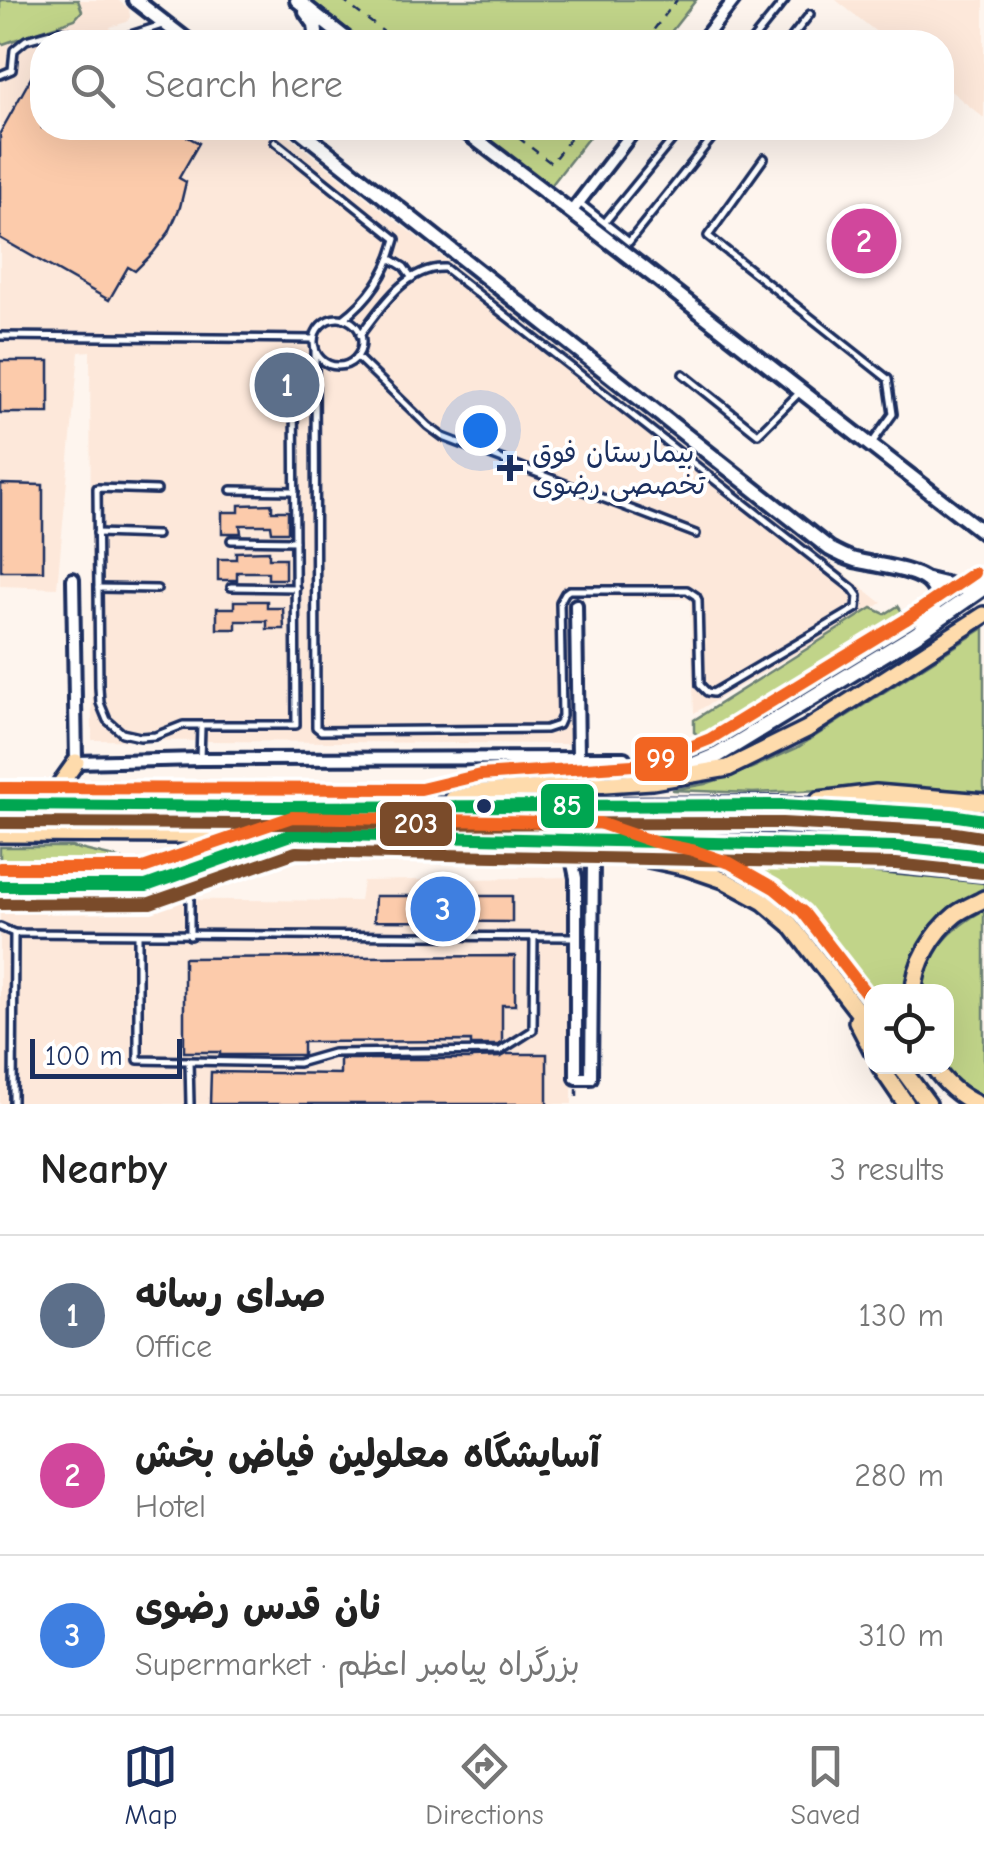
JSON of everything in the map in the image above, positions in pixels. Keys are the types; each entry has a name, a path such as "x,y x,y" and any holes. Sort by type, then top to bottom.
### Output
{"highway":[{"path":"423,806 484,792 652,781 728,768 807,729 984,615"},
{"path":"53,804 80,762"},
{"path":"782,804 876,793 984,802"},
{"path":"0,805 782,804 984,820"},
{"path":"0,834 596,840 897,847 984,856"},
{"path":"0,886 146,886 294,834"},
{"path":"596,840 649,860 724,880 764,902 790,924 864,1021"},
{"path":"796,845 863,861 984,873"},
{"path":"914,984 932,940 956,914 984,899"},
{"path":"846,1000 864,1035"},
{"path":"885,1074 906,1104"},
{"path":"906,1074 928,1104"},
{"path":"939,1074 977,1104"}],"main road":[{"path":"652,781 718,755 915,635 984,584"}],"street":[{"path":"135,0 172,30"},
{"path":"710,30 734,0"},
{"path":"298,1 315,30"},
{"path":"298,1 335,30"},
{"path":"313,140 830,549 964,590 984,584"},
{"path":"479,140 576,206 800,392 984,533"},
{"path":"576,206 627,140"},
{"path":"73,579 80,762 200,758 624,758"},
{"path":"915,635 932,615 935,591 928,580"},
{"path":"576,605 578,758"},
{"path":"572,859 576,878 576,1078 592,1078 593,859"},
{"path":"575,937 593,937"}],"lane":[{"path":"761,30 785,0"},
{"path":"797,30 810,14"},
{"path":"145,30 164,24"},
{"path":"0,76 12,70 14,50 30,39"},
{"path":"605,222 672,140"},
{"path":"576,206 605,222 629,242 710,140"},
{"path":"275,142 396,239 386,271 356,309 343,319 322,325 314,343 316,727 546,728 558,724 562,716 560,602 569,590 693,593 698,600 700,685 713,693 857,608 858,596 852,590 445,268 432,268 401,284 360,335"},
{"path":"764,158 708,236 888,379 894,414 870,446"},
{"path":"391,259 412,278"},
{"path":"314,343 328,364 344,365 357,357 360,335 357,328 343,319"},
{"path":"0,336 314,343"},
{"path":"357,357 443,437 696,534"},
{"path":"683,374 758,434 800,392"},
{"path":"158,490 97,488 98,687 107,720 122,733 140,737 155,736 183,725 296,725 294,381"},
{"path":"231,490 295,491"},
{"path":"97,533 157,535"},
{"path":"231,540 296,540"},
{"path":"232,586 296,588"},
{"path":"98,588 156,589"},
{"path":"200,758 201,726"},
{"path":"363,836 392,854 649,860"},
{"path":"190,869 190,936"},
{"path":"0,927 14,933 575,937"},
{"path":"14,933 14,1104"},
{"path":"138,935 138,1060 298,1063 333,1053 500,1051 532,1030 534,937"},
{"path":"188,1061 190,1104"}],"path":[{"path":"342,0 381,30"},
{"path":"653,30 677,0"},
{"path":"522,140 552,163 570,140"},
{"path":"576,1078 577,1104"}],"shaded area":[{"name":"بیمارستان فوق تخصصی رضوی","path":"0,0 118,0 129,9 130,17 127,22 110,27 111,30 30,30 30,140 293,140 882,603 694,713 690,599 568,596 569,744 92,740 90,351 79,352 57,588 0,586"},
{"path":"836,0 984,0 984,118 954,94 954,30 874,30"},
{"path":"574,877 572,1104 0,1104 0,898 360,901 363,881"}],"green space":[{"path":"0,0 78,0 82,11 75,19 0,42"},
{"path":"309,0 696,0 672,30 348,30"},
{"path":"489,140 587,140 550,187"},
{"path":"898,606 909,622 718,749 694,732 694,720 872,608 885,614"},
{"path":"984,628 984,794 893,787 753,793 672,790 705,784 797,748"},
{"path":"0,847 71,847 127,860 147,860 147,879 0,879"},
{"path":"699,854 776,856 865,872 984,882 984,891 950,909 931,927 911,960 907,984 864,984 864,997 803,917 769,888"},
{"path":"984,910 984,1098 951,1074 954,984 924,984 929,965 942,943"}],"building":[{"path":"30,79 30,140 199,143 179,178 186,182 169,232 135,271 128,267 109,300 0,238 0,133"},
{"path":"0,361 49,361 49,413 0,413"},
{"path":"1,484 43,485 43,571 1,571"},
{"path":"272,504 272,511 288,511 288,532 272,532 271,525 240,525 241,533 222,533 222,512 239,512 239,505"},
{"path":"269,551 269,558 285,558 285,579 268,579 268,572 237,572 237,580 218,580 218,559 236,559 236,552"},
{"path":"234,601 267,601 267,608 283,608 284,629 267,629 267,621 236,621 236,629 217,629 217,608 234,608"},
{"path":"375,896 512,896 512,922 374,921"},
{"path":"515,956 515,1005 502,1005 502,1042 498,1045 471,1045 471,1041 303,1042 303,1055 184,1052 184,958"},
{"path":"547,1054 547,1104 210,1104 211,1072 340,1074 340,1059 471,1059"}],"transit line":[{"name":"99","path":"0,788 421,789 480,775 648,764 710,739 905,620 974,573"},
{"name":"85","path":"0,805 782,805 984,820"},
{"name":"99","path":"0,868 143,868 292,817 599,823 730,863 774,888 803,912 864,991"},
{"name":"203","path":"0,823 782,823 981,837"},
{"name":"85","path":"0,886 146,886 293,834 897,847 984,856"},
{"name":"203","path":"0,904 150,903 296,852 896,864 982,873"}],"place":[{"name":"آسایشگاه معلولین فیاض بخش","path":"864,241"},
{"name":"صدای رسانه","path":"287,385"},
{"name":"بیمارستان فوق تخصصی رضوی","path":"510,468"},
{"name":"نان قدس رضوی","path":"443,909"}]}
